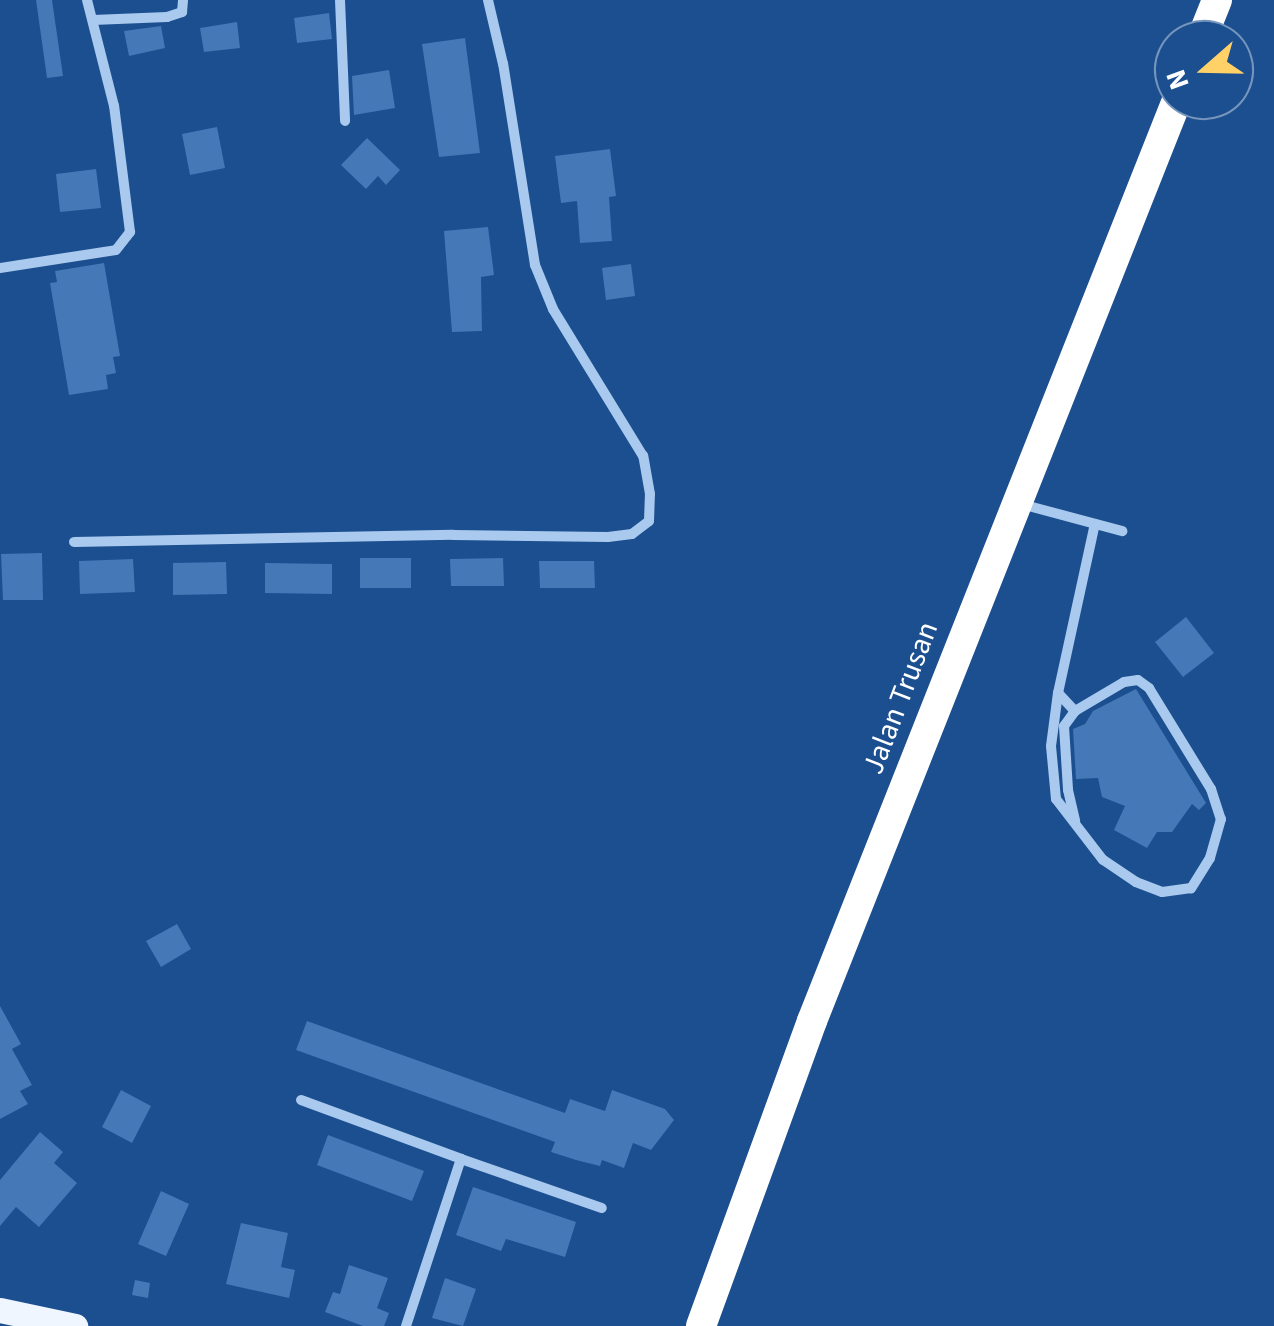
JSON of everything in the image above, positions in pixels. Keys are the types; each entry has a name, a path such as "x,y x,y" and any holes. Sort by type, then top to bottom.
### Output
{"highway":[{"name":"Jalan Trusan","path":"701,1326 812,1021 1169,120"}],"main road":[{"path":"0,1310 75,1326"}],"street":[{"path":"0,268 116,250 130,232 114,106 87,0"},
{"path":"94,20 167,17 182,12 184,0"},
{"path":"340,0 345,121"},
{"path":"74,542 608,537 632,534 649,521 650,494 642,456 561,324 535,266 503,64 488,0"},
{"path":"1015,502 1122,531"},
{"path":"1077,831 1068,790 1064,726 1075,711 1124,682 1138,680 1149,688 1210,789 1221,819 1210,858 1190,888 1162,892 1136,882 1102,860 1077,831 1056,798 1051,746 1058,692 1095,524"},
{"path":"1058,692 1075,711"},
{"path":"301,1100 602,1208"},
{"path":"406,1326 460,1160"}],"building":[{"path":"36,0 52,0 63,76 47,78"},
{"path":"329,13 332,39 297,43 294,18"},
{"path":"237,22 240,48 204,52 200,28"},
{"path":"161,26 165,48 129,56 124,31"},
{"path":"465,38 480,153 439,157 422,44"},
{"path":"389,70 395,108 354,115 352,76"},
{"path":"217,127 225,168 190,175 182,134"},
{"path":"367,138 400,170 386,185 378,176 366,189 341,165"},
{"path":"610,149 616,196 609,197 612,241 580,243 577,201 561,203 555,156"},
{"path":"96,169 101,208 60,212 56,174"},
{"path":"488,227 494,275 481,277 482,331 452,332 444,231"},
{"path":"104,263 120,356 113,357 116,373 106,375 108,389 69,395 50,283 57,282 55,271"},
{"path":"631,264 635,296 606,300 602,268"},
{"path":"42,553 43,600 3,600 1,554"},
{"path":"360,558 411,558 411,588 360,588"},
{"path":"503,558 504,586 451,586 450,559"},
{"path":"133,559 135,592 80,594 79,561"},
{"path":"539,561 594,561 595,588 540,588"},
{"path":"226,562 227,594 173,595 173,563"},
{"path":"265,563 332,564 332,594 265,593"},
{"path":"1186,617 1214,653 1183,677 1155,642"},
{"path":"1136,689 1206,803 1199,810 1192,804 1172,832 1157,832 1147,848 1114,830 1125,806 1102,797 1098,778 1076,779 1073,729 1085,724 1093,711"},
{"path":"177,924 191,949 161,967 146,941"},
{"path":"0,1006 21,1044 12,1049 32,1085 20,1091 28,1104 0,1119"},
{"path":"307,1021 565,1113 570,1099 605,1111 612,1090 665,1109 674,1120 651,1150 633,1143 624,1168 602,1160 600,1166 576,1160 551,1152 555,1142 296,1050"},
{"path":"121,1090 151,1106 132,1143 102,1127"},
{"path":"40,1132 63,1152 54,1163 77,1183 39,1227 16,1207 0,1226 0,1180"},
{"path":"328,1135 424,1171 412,1201 317,1165"},
{"path":"473,1187 576,1222 565,1257 506,1239 501,1251 456,1235"},
{"path":"161,1191 189,1204 166,1256 138,1244"},
{"path":"241,1223 288,1233 281,1267 295,1270 289,1298 226,1284"},
{"path":"349,1265 388,1278 377,1308 389,1313 384,1326 363,1326 325,1312 333,1292 340,1294"},
{"path":"445,1278 476,1289 463,1326 432,1318"},
{"path":"135,1280 150,1283 148,1298 132,1295"}]}
